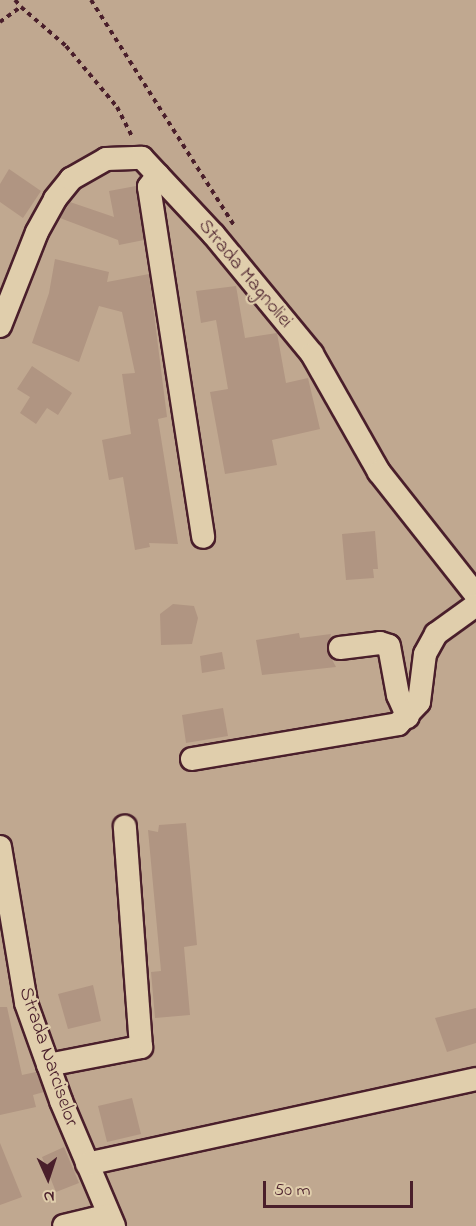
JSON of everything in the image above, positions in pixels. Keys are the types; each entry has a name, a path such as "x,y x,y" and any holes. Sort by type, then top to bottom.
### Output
{"street":[{"name":"Strada Magnoliei","path":"142,158 214,235 312,354 379,472 476,595"},
{"path":"0,326 37,232 71,179 106,159 142,158"},
{"path":"158,175 149,187 203,537"},
{"path":"192,759 387,726 408,717 419,702 424,654 436,634 476,605"},
{"path":"340,648 380,643 389,646 398,695 408,717"},
{"path":"48,1065 141,1047 125,827"},
{"name":"Strada Narciselor","path":"0,848 26,1003 48,1065 111,1221"},
{"path":"87,1164 476,1078"},
{"path":"64,1226 111,1221"}],"path":[{"path":"15,0 66,46 117,107 142,158"},
{"path":"91,0 236,227"},
{"path":"0,22 21,7"}],"shaded area":[{"path":"0,0 476,0 476,1226 0,1226"}],"building":[{"path":"9,169 41,191 23,218 0,202 0,184"},
{"path":"136,186 144,240 119,245 118,240 60,218 70,202 114,217 109,191"},
{"path":"55,259 109,272 107,282 149,274 167,417 158,419 178,544 149,543 150,547 135,550 123,477 109,480 102,440 131,434 122,374 135,373 122,312 99,306 79,362 32,343 49,293"},
{"path":"236,286 245,338 277,333 286,383 308,378 320,429 272,440 277,465 225,474 210,392 228,389 216,320 201,323 196,291"},
{"path":"32,366 72,393 58,415 47,408 36,424 20,413 30,397 17,389"},
{"path":"375,531 378,569 373,569 374,578 346,580 342,534"},
{"path":"173,604 194,606 198,618 192,644 161,645 160,614"},
{"path":"299,633 300,638 331,634 327,650 336,667 262,675 256,640"},
{"path":"222,652 225,669 202,673 200,656"},
{"path":"223,708 228,736 186,743 182,715"},
{"path":"186,823 197,945 184,947 190,1015 155,1018 151,972 161,971 148,830 158,832 159,825"},
{"path":"93,985 101,1021 68,1029 58,994"},
{"path":"0,1007 7,1007 22,1075 36,1072 44,1092 33,1095 36,1107 0,1115"},
{"path":"476,1008 476,1043 447,1052 435,1018"},
{"path":"132,1098 141,1134 107,1142 98,1106"},
{"path":"0,1143 22,1197 0,1205"},
{"path":"64,1147 79,1183 56,1192 42,1157"}]}
